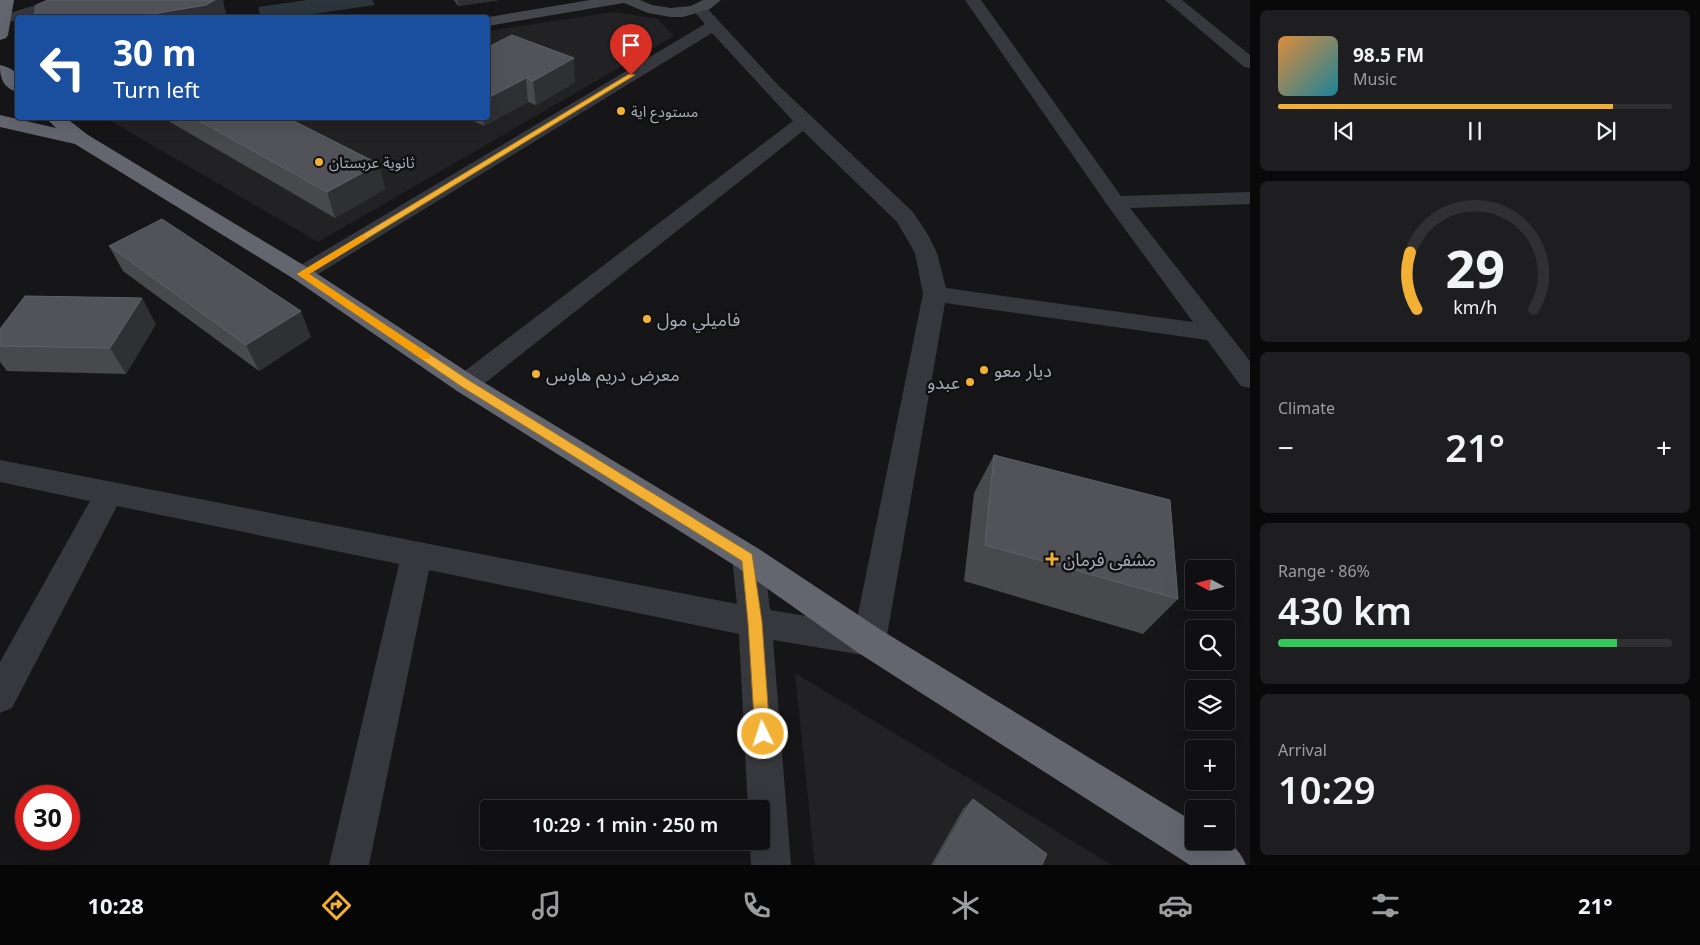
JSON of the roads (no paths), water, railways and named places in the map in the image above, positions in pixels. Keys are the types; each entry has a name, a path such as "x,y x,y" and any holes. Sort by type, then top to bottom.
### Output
{"highway":[{"path":"1,27 6,0"},
{"path":"57,120 82,139 302,274 466,384 748,558 869,641 1226,865"},
{"path":"0,121 82,139"}],"street":[{"path":"31,15 68,0"},
{"path":"490,21 619,0"},
{"path":"629,0 644,8 657,11 708,11"},
{"path":"973,0 1115,202 1250,379"},
{"path":"1173,0 1250,63"},
{"path":"0,471 755,622 869,641 935,294 932,268 927,251 905,217 803,122 708,11"},
{"path":"302,274 708,11"},
{"path":"1,27 15,21"},
{"path":"466,384 803,122"},
{"path":"1115,202 1250,198"},
{"path":"935,294 1214,333"},
{"path":"0,696 109,493"},
{"path":"350,865 416,554"},
{"path":"748,558 755,622 772,865"}],"place":[{"name":"مستودع اية","path":"621,111"},
{"name":"ثانوية عربستان","path":"319,162"},
{"name":"فاميلي مول","path":"647,319"},
{"name":"ديار معو","path":"984,370"},
{"name":"معرض دريم هاوس","path":"536,374"},
{"name":"عبدو","path":"970,382"},
{"name":"مشفى فرمان","path":"1052,559"}]}
